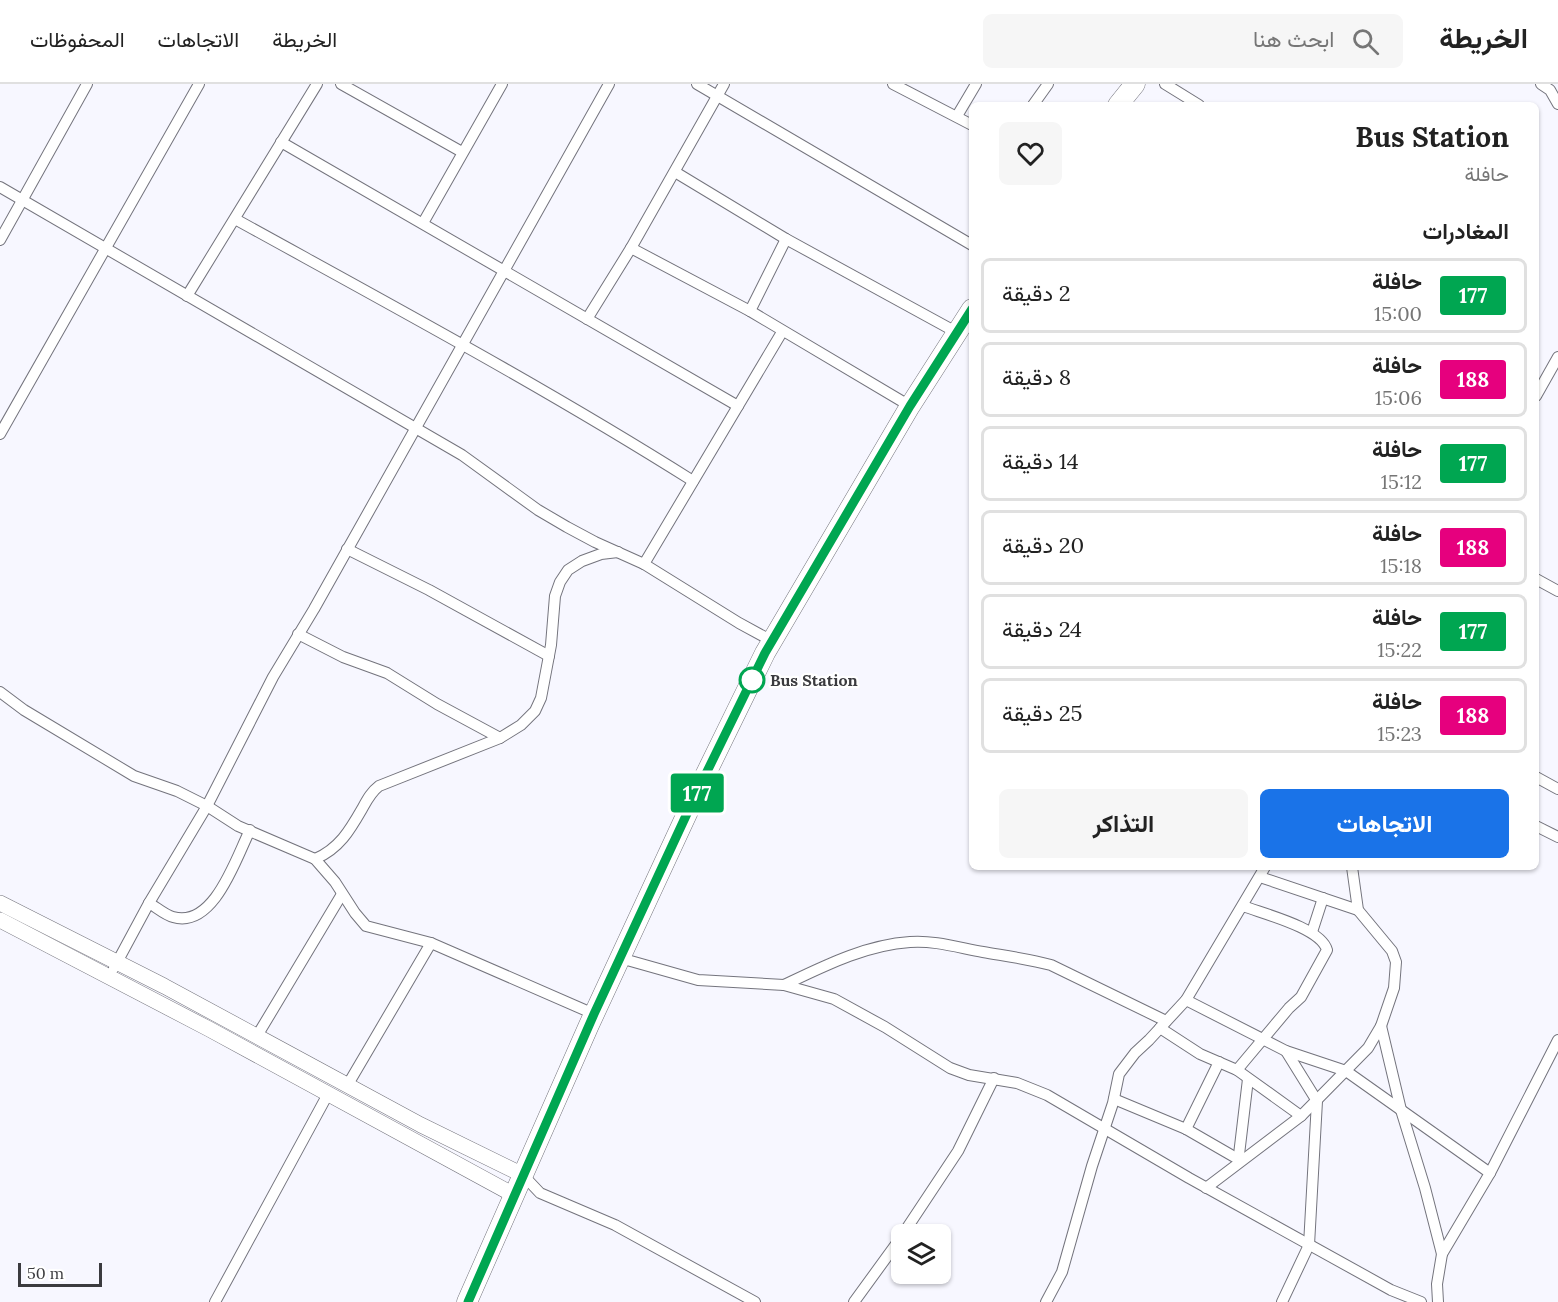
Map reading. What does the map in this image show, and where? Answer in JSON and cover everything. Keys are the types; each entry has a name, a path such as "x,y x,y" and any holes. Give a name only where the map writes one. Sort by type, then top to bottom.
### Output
{"highway":[{"path":"1120,102 1135,84"},
{"path":"468,1302 594,1014 706,772 772,641 910,406 969,313"}],"main road":[{"path":"0,903 117,962 421,1125 523,1175"},
{"path":"0,920 109,976 514,1195"}],"street":[{"path":"0,240 87,84"},
{"path":"0,435 199,84"},
{"path":"187,296 317,84"},
{"path":"341,84 462,152"},
{"path":"423,223 502,84"},
{"path":"109,976 149,903 207,806 273,677 609,84"},
{"path":"697,84 969,243"},
{"path":"587,319 631,248 724,84"},
{"path":"893,84 969,123"},
{"path":"957,116 976,84"},
{"path":"1035,102 1048,84"},
{"path":"1165,84 1194,102"},
{"path":"1548,86 1558,104"},
{"path":"281,142 738,406"},
{"path":"675,172 786,239 956,332"},
{"path":"0,187 462,455 538,510 595,542 644,564 772,641"},
{"path":"235,219 617,433 693,481"},
{"path":"750,311 786,239"},
{"path":"631,248 750,311 910,406"},
{"path":"644,564 782,332"},
{"path":"1539,389 1558,357"},
{"path":"347,549 429,590 549,656"},
{"path":"315,859 339,844 369,797 379,786 500,738 521,725 535,711 541,698 549,656 555,596 560,582 568,570 582,561 601,554 618,552"},
{"path":"1539,581 1558,591"},
{"path":"298,634 343,657 387,673 437,704 500,738"},
{"path":"0,692 24,710 134,776 177,791 207,806 238,826 315,859 324,867 366,926 431,943 594,1014"},
{"path":"1539,779 1558,789"},
{"path":"1539,828 1558,837"},
{"path":"149,903 174,917 193,916 208,908 219,895 250,830"},
{"path":"1352,870 1358,910"},
{"path":"1046,1302 1062,1272 1114,1099 1119,1074 1135,1053 1186,1000 1262,872 1358,910 1392,951 1396,962 1394,988 1381,1026 1368,1048 1301,1116 1238,1161 1206,1188"},
{"path":"257,1036 342,894"},
{"path":"1312,932 1323,898"},
{"path":"1237,1070 1301,997 1327,950 1312,932 1243,906"},
{"path":"784,985 829,963 869,950 911,942 1035,960 1051,965 1163,1025 1200,1054 1237,1070 1301,1116"},
{"path":"347,1086 431,943"},
{"path":"620,958 698,980 784,985 834,999 885,1027 950,1068 969,1075 1017,1083 1047,1095 1206,1188 1391,1290 1420,1302"},
{"path":"1186,1000 1286,1051 1346,1071 1490,1173"},
{"path":"1381,1026 1401,1110 1442,1254"},
{"path":"1438,1302 1438,1277 1442,1254 1490,1173 1558,1040"},
{"path":"1282,1302 1309,1245 1317,1101 1286,1051"},
{"path":"1186,1129 1219,1062"},
{"path":"909,1224 958,1151 994,1078"},
{"path":"1238,1161 1248,1079"},
{"path":"215,1302 328,1094"},
{"path":"1114,1099 1186,1129 1238,1161"},
{"path":"523,1175 540,1193 615,1225 755,1302"},
{"path":"514,1195 540,1193"},
{"path":"854,1302 891,1250"}],"bus line":[{"name":"177","path":"468,1302 594,1014 697,792 765,653 910,406 969,313"}],"place":[{"name":"Bus Station","path":"752,680"}]}
